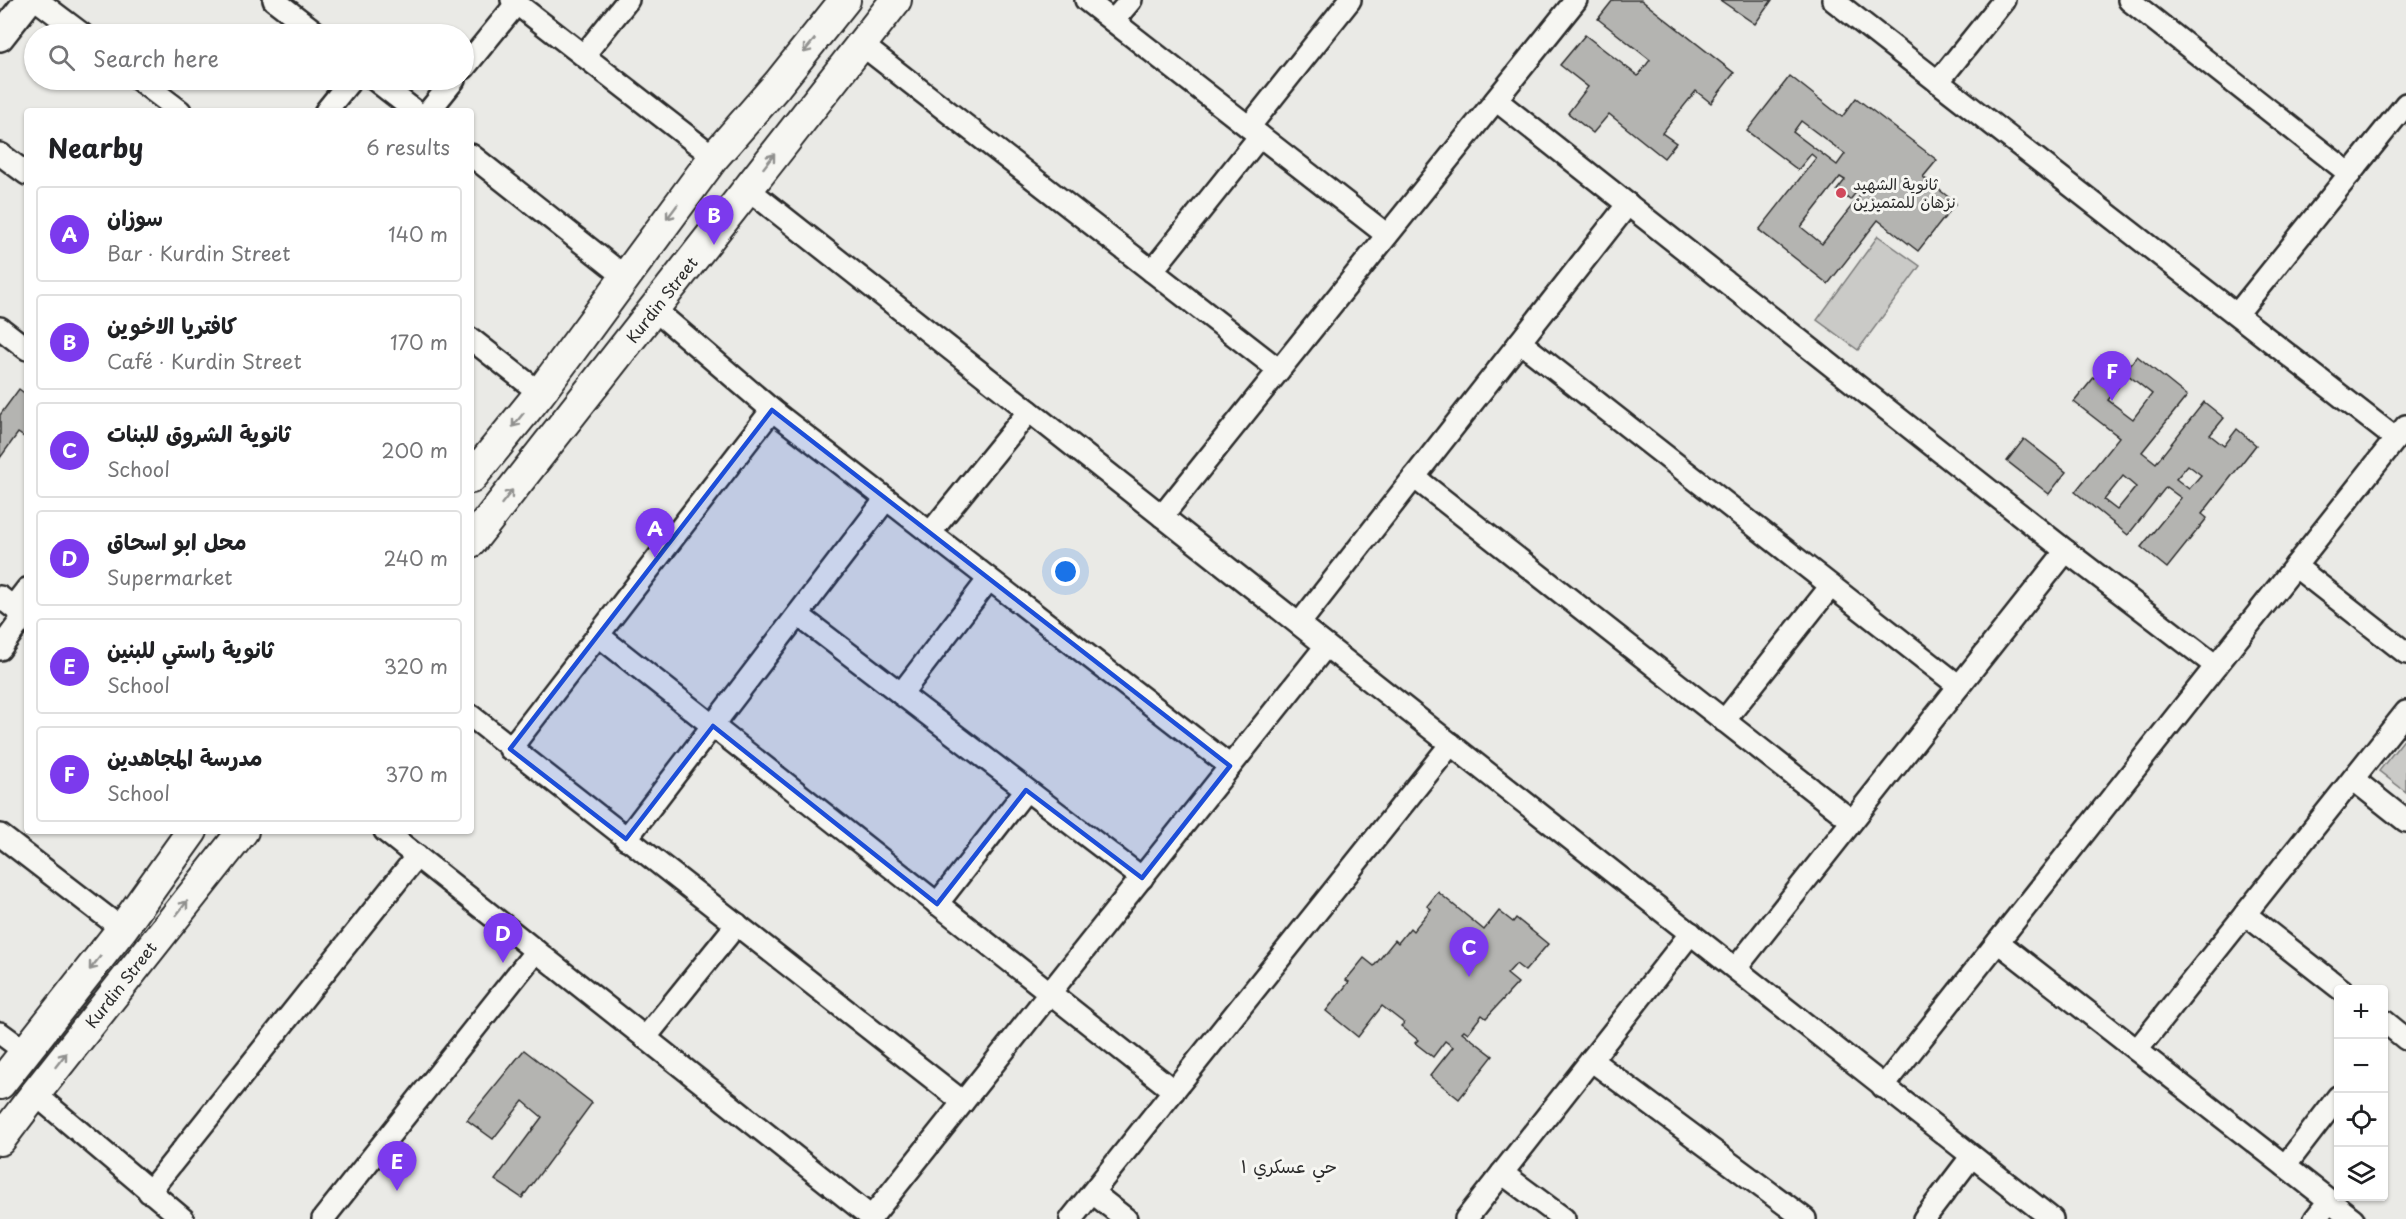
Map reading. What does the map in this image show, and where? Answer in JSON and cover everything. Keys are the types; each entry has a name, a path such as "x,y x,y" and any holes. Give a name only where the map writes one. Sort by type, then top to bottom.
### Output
{"main road":[{"path":"474,474 540,393 624,276 714,157 777,85 845,0"},
{"name":"Kurdin Street","path":"474,539 896,0"},
{"path":"777,85 810,108"},
{"name":"Kurdin Street","path":"0,1084 122,929 190,834"},
{"name":"Kurdin Street","path":"0,1140 241,834"}],"street":[{"path":"0,37 29,0"},
{"path":"37,0 69,24"},
{"path":"274,0 305,24"},
{"path":"584,55 628,0"},
{"path":"1086,0 1387,235"},
{"path":"1113,21 1131,0"},
{"path":"1152,271 1350,0"},
{"path":"1162,516 1576,0"},
{"path":"1833,0 2237,314 2401,432 1883,1087"},
{"path":"1938,82 2004,0"},
{"path":"2129,0 2350,174"},
{"path":"474,55 514,2 714,157"},
{"path":"861,44 1279,370"},
{"path":"153,90 176,108"},
{"path":"328,108 343,90"},
{"path":"388,90 411,108"},
{"path":"431,108 446,90"},
{"path":"1496,100 2066,551 2216,666"},
{"path":"2237,314 2406,104"},
{"path":"0,154 24,172"},
{"path":"474,157 624,276"},
{"path":"748,189 2052,1219"},
{"path":"1299,624 1628,204"},
{"path":"655,310 772,410 1230,766"},
{"path":"0,328 24,347"},
{"path":"474,341 540,393"},
{"path":"1520,342 1959,686"},
{"path":"510,749 772,410"},
{"path":"930,533 1029,411"},
{"path":"1414,477 1852,821"},
{"path":"626,839 886,499"},
{"path":"1736,968 2066,551"},
{"path":"2295,566 2406,653"},
{"path":"901,694 989,579"},
{"path":"1724,721 1831,586"},
{"path":"0,649 24,595"},
{"path":"798,615 1142,878"},
{"path":"598,635 1174,1091"},
{"path":"389,834 871,1218 1326,646"},
{"path":"2137,1050 2406,712"},
{"path":"474,719 963,1102"},
{"path":"1071,1219 1451,744"},
{"path":"2353,779 2406,820"},
{"path":"937,904 1026,790"},
{"path":"0,835 122,929"},
{"path":"149,1192 417,856"},
{"path":"2246,914 2337,985"},
{"path":"645,1038 736,924"},
{"path":"1466,1219 1691,933"},
{"path":"1998,942 2353,1219"},
{"path":"323,1219 536,951"},
{"path":"0,1033 26,1052"},
{"path":"1591,1060 1805,1219"},
{"path":"35,1094 183,1219"},
{"path":"2285,1166 2334,1102"},
{"path":"1924,1219 1972,1156"},
{"path":"1502,1173 1564,1219"},
{"path":"1093,1193 1126,1219"},
{"path":"2315,1219 2329,1200"}],"highlighted area":[{"path":"772,410 1230,766 1142,878 1026,790 937,904 713,726 626,839 510,749"}],"shaded area":[{"path":"1878,236 1920,266 1858,350 1817,320"},
{"path":"2406,737 2406,792 2379,771"}],"building":[{"path":"1613,0 1641,0 1734,73 1711,103 1696,91 1662,133 1676,143 1664,158 1609,114 1593,133 1568,113 1588,87 1560,65 1585,35 1638,76 1650,60 1598,19"},
{"path":"1720,0 1772,0 1755,24"},
{"path":"1790,76 1842,117 1856,98 1937,160 1923,177 1956,203 1918,251 1878,220 1828,284 1759,230 1816,158 1811,154 1798,170 1747,131","holes":["1801,121 1845,154 1837,165 1793,132","1840,177 1845,180 1837,190 1850,200 1858,190 1862,193 1822,244 1801,227"]},
{"path":"2114,353 2130,365 2137,356 2187,396 2142,452 2156,463 2204,402 2224,418 2210,435 2224,446 2237,429 2256,445 2202,514 2207,518 2167,568 2141,547 2181,498 2166,487 2128,535 2075,492 2119,437 2074,402","holes":["2128,375 2152,394 2133,419 2108,400","2188,465 2201,475 2189,489 2176,479","2123,476 2136,487 2117,510 2104,500"]},
{"path":"19,389 24,393 24,437 18,433 0,458 0,415"},
{"path":"2024,439 2066,472 2049,494 2007,461"},
{"path":"1438,892 1484,930 1499,911 1513,922 1516,918 1548,944 1525,971 1516,964 1507,974 1518,983 1486,1018 1482,1015 1468,1033 1464,1030 1462,1032 1493,1056 1459,1099 1430,1076 1453,1047 1445,1041 1433,1057 1415,1043 1418,1040 1401,1026 1404,1023 1382,1006 1358,1037 1326,1011 1349,982 1346,980 1364,958 1374,966 1395,940 1398,943 1410,928 1413,931 1431,909 1427,906"},
{"path":"524,1050 592,1103 522,1198 495,1180 542,1117 523,1101 493,1139 467,1120"}],"place":[{"name":"ثانوية الشهيد نزهان للمتميزين","path":"1841,193"},
{"name":"كافتريا الاخوين","path":"714,245"},
{"name":"مدرسة المجاهدين","path":"2112,401"},
{"name":"سوزان","path":"655,558"},
{"name":"محل ابو اسحاق","path":"503,963"},
{"name":"ثانوية الشروق للبنات","path":"1469,977"},
{"name":"ثانوية راستي للبنين","path":"397,1191"}],"district":[{"name":"حي عسكري ١","path":"1289,1167"}]}
